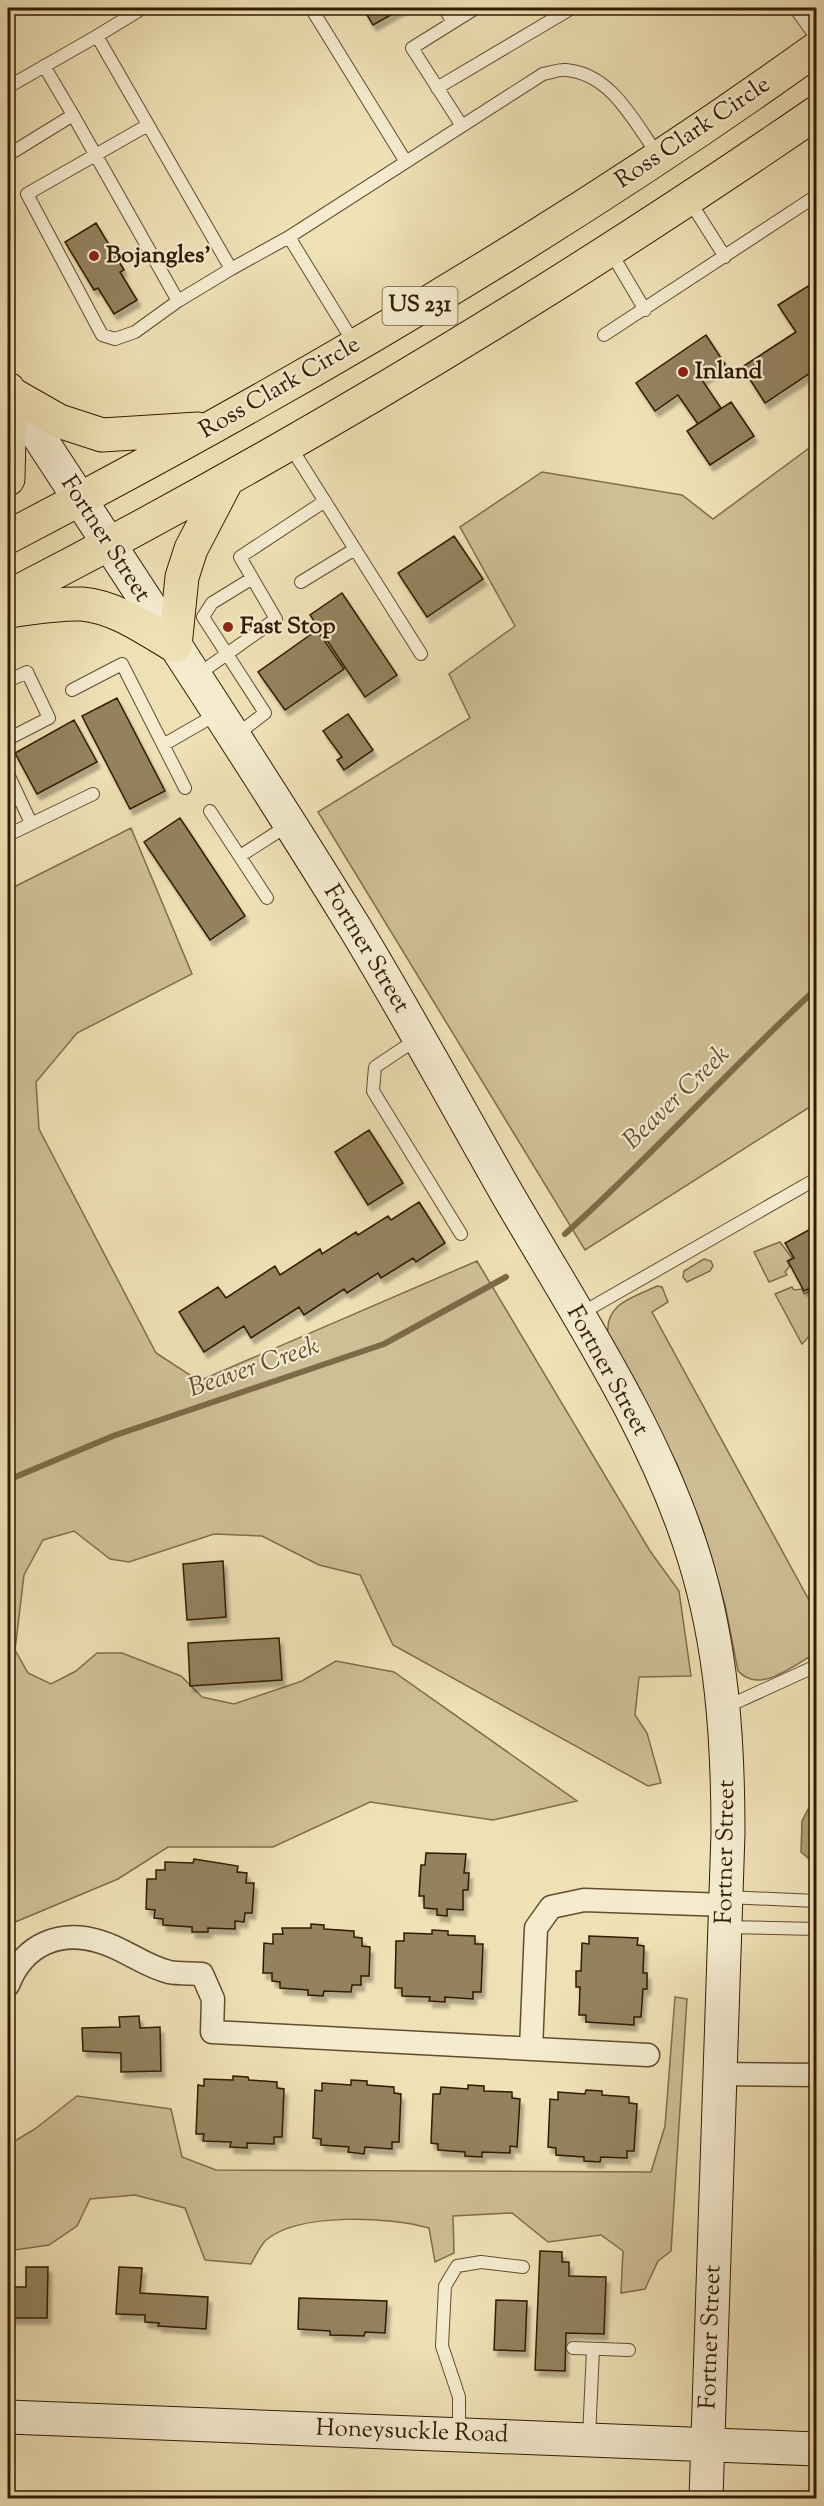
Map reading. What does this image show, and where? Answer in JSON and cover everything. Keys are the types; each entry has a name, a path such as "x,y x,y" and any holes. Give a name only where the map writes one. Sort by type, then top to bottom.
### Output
{"highway":[{"name":"Ross Clark Circle","path":"8,537 212,428 496,260 659,156 816,49"},
{"name":"US 231","path":"8,597 289,445 609,250 816,113"},
{"path":"659,156 688,199"},
{"path":"9,391 59,421 102,435 212,428"},
{"path":"8,479 9,391"},
{"path":"8,611 82,604 105,609 130,619 174,646 182,577 191,549 228,480"}],"street":[{"name":"Fortner Street","path":"9,391 290,824 357,932 644,1434 681,1519 704,1594 725,1707 728,1768 706,2499"},
{"path":"531,2049 536,1928 551,1907 584,1900 725,1910"},
{"path":"8,1981 34,1946 71,1936 102,1942 136,1960 169,1972 202,1974 213,1999 212,2032 648,2055"},
{"path":"720,2074 816,2075"},
{"name":"Honeysuckle Road","path":"8,2417 589,2438 816,2449"}],"lane":[{"path":"8,87 143,8"},
{"path":"311,8 406,162"},
{"path":"444,8 453,22"},
{"path":"462,126 412,48 476,8"},
{"path":"437,88 572,8"},
{"path":"795,8 816,37"},
{"path":"97,36 231,269"},
{"path":"44,66 178,301"},
{"path":"148,125 27,194 102,335 115,339 135,332 178,301 289,237 543,74 565,69 591,77 610,89 659,156"},
{"path":"8,155 73,115"},
{"path":"604,335 816,196"},
{"path":"688,199 726,257"},
{"path":"289,237 355,345"},
{"path":"609,250 645,310"},
{"path":"289,445 421,654"},
{"path":"195,677 276,620 240,557 325,501"},
{"path":"301,582 355,549"},
{"path":"163,745 265,713 225,656 203,617 212,603 251,579"},
{"path":"72,690 122,664 185,788"},
{"path":"8,681 27,672 49,718 8,739"},
{"path":"8,774 32,823"},
{"path":"8,835 93,794"},
{"path":"210,811 267,898"},
{"path":"240,856 290,824"},
{"path":"418,1038 375,1067 373,1091 461,1234"},
{"path":"577,1316 816,1179"},
{"path":"725,1707 816,1666"},
{"path":"725,1910 816,1901"},
{"path":"725,1910 816,1929"},
{"path":"459,2433 459,2397 442,2346 445,2286 457,2266 481,2262 524,2267"},
{"path":"573,2348 629,2350"},
{"path":"589,2438 592,2349"}],"shaded area":[{"path":"816,443 816,1103 585,1250 318,812 470,718 449,674 515,626 460,527 542,472 682,495 713,519"},
{"path":"131,828 192,974 77,1033 36,1082 39,1129 156,1353 199,1381 477,1261 650,1551 679,1591 691,1676 639,1677 635,1715 647,1733 661,1783 648,1786 393,1645 360,1575 319,1565 262,1536 214,1534 129,1562 110,1559 74,1531 43,1540 24,1575 15,1650 28,1673 51,1684 76,1671 97,1653 122,1653 181,1676 202,1697 234,1704 302,1681 336,1661 394,1672 577,1801 493,1820 370,1802 273,1847 168,1847 118,1879 8,1925 8,890"},
{"path":"780,1242 792,1258 787,1261 790,1266 785,1272 787,1275 769,1282 754,1252"},
{"path":"704,1259 711,1261 713,1266 710,1271 687,1282 683,1277 684,1271"},
{"path":"657,1286 662,1287 668,1302 652,1312 816,1613 816,1653 777,1676 756,1680 747,1678 738,1671 725,1605 702,1527 677,1464 608,1334 608,1324 616,1308 630,1298"},
{"path":"792,1287 794,1290 802,1289 804,1294 811,1290 816,1304 814,1326 802,1344 775,1294"},
{"path":"816,1794 816,1865 801,1852 802,1821"},
{"path":"675,1997 687,1999 671,2251 658,2261 645,2289 621,2293 623,2251 601,2235 548,2242 512,2213 453,2216 454,2253 435,2262 429,2228 391,2221 345,2219 300,2225 281,2231 266,2240 251,2264 205,2260 185,2208 135,2195 90,2199 77,2226 49,2245 8,2251 8,2145 35,2129 77,2096 171,2109 182,2157 216,2170 651,2172 665,2126"}],"building":[{"path":"363,8 403,8 373,25"},
{"name":"Bojangles'","path":"96,223 124,270 120,272 137,300 114,314 98,288 94,290 65,242"},
{"path":"816,281 816,369 765,403 742,367 796,332 778,305"},
{"name":"Inland","path":"706,335 725,364 702,380 721,408 698,424 678,395 655,411 636,383"},
{"path":"731,402 754,436 710,465 687,431"},
{"path":"454,536 483,579 427,617 398,573"},
{"path":"342,593 397,675 365,697 310,615"},
{"path":"317,630 344,669 285,710 258,672"},
{"path":"117,698 165,791 130,809 82,716"},
{"path":"348,714 373,750 344,770 337,760 342,757 323,731"},
{"path":"74,720 97,762 37,794 15,753"},
{"path":"180,818 245,916 210,940 144,842"},
{"path":"369,1130 403,1183 368,1205 335,1152"},
{"path":"419,1202 445,1243 416,1262 413,1258 381,1278 378,1273 347,1293 344,1289 304,1315 299,1307 251,1338 244,1326 204,1352 179,1312 218,1287 226,1298 275,1266 280,1275 320,1249 322,1254 356,1232 358,1235 388,1216 391,1220"},
{"path":"816,1226 816,1301 810,1288 804,1291 788,1261 794,1258 785,1243"},
{"path":"223,1561 226,1617 187,1620 183,1564"},
{"path":"279,1638 282,1680 190,1686 188,1643"},
{"path":"426,1853 466,1854 464,1873 469,1873 468,1890 463,1890 463,1910 447,1909 447,1916 437,1915 437,1909 424,1908 424,1896 419,1896 421,1865 425,1865"},
{"path":"194,1859 238,1866 237,1872 247,1873 246,1883 254,1883 252,1913 245,1913 244,1922 235,1921 235,1929 208,1928 208,1932 192,1932 192,1927 163,1925 163,1919 154,1918 155,1910 146,1909 147,1879 156,1879 156,1870 165,1870 165,1862 193,1863"},
{"path":"311,1924 324,1925 324,1929 354,1931 354,1937 362,1938 362,1946 370,1947 369,1976 361,1976 361,1985 352,1985 351,1992 324,1991 323,1996 308,1995 308,1990 280,1988 280,1982 272,1981 272,1973 263,1973 264,1943 273,1944 273,1934 283,1934 282,1928 311,1928"},
{"path":"432,1930 448,1931 448,1935 475,1936 475,1944 483,1944 481,1992 473,1992 473,1999 445,1997 445,2002 429,2001 430,1997 402,1996 402,1988 395,1988 396,1941 404,1941 404,1933 432,1934"},
{"path":"589,1936 638,1938 637,1945 644,1946 643,1973 647,1973 647,1989 643,1989 641,2017 634,2017 634,2025 586,2022 586,2015 579,2015 580,1987 576,1987 576,1971 581,1971 582,1943 589,1944"},
{"path":"139,2016 140,2028 160,2027 161,2071 121,2072 121,2053 83,2051 82,2028 120,2027 119,2017"},
{"path":"233,2076 248,2077 249,2080 277,2082 277,2088 284,2089 282,2137 274,2137 274,2144 247,2143 247,2148 230,2147 231,2142 203,2141 204,2134 196,2134 198,2085 204,2086 204,2079 233,2080"},
{"path":"351,2080 367,2081 367,2085 394,2087 394,2093 401,2094 399,2142 392,2142 392,2149 365,2147 364,2154 348,2152 349,2147 321,2145 321,2139 313,2138 315,2090 322,2091 322,2083 351,2085"},
{"path":"468,2085 484,2086 484,2091 512,2092 512,2098 520,2099 517,2147 510,2146 510,2153 482,2152 482,2157 465,2156 465,2152 438,2150 438,2144 431,2143 433,2094 440,2094 441,2087 468,2089"},
{"path":"586,2090 602,2091 602,2095 629,2097 629,2103 637,2104 634,2151 627,2151 627,2158 601,2157 600,2162 584,2161 584,2157 556,2155 556,2148 548,2147 550,2099 558,2100 558,2092 585,2094"},
{"path":"540,2251 562,2252 562,2262 569,2262 569,2276 606,2277 604,2334 566,2333 565,2371 535,2370"},
{"path":"26,2267 48,2267 47,2318 8,2318 8,2287 26,2287"},
{"path":"119,2267 142,2268 140,2293 208,2297 206,2329 158,2326 159,2323 145,2322 145,2315 116,2314"},
{"path":"299,2298 387,2301 385,2333 365,2332 364,2336 330,2335 330,2331 298,2329"},
{"path":"496,2300 527,2301 525,2351 494,2350"}],"waterway":[{"name":"Beaver Creek","path":"565,1234 816,989"},
{"name":"Beaver Creek","path":"8,1480 113,1436 384,1344 506,1277"}],"place":[{"name":"Bojangles'","path":"94,256"},
{"name":"Inland","path":"683,372"},
{"name":"Fast Stop","path":"228,627"}]}
